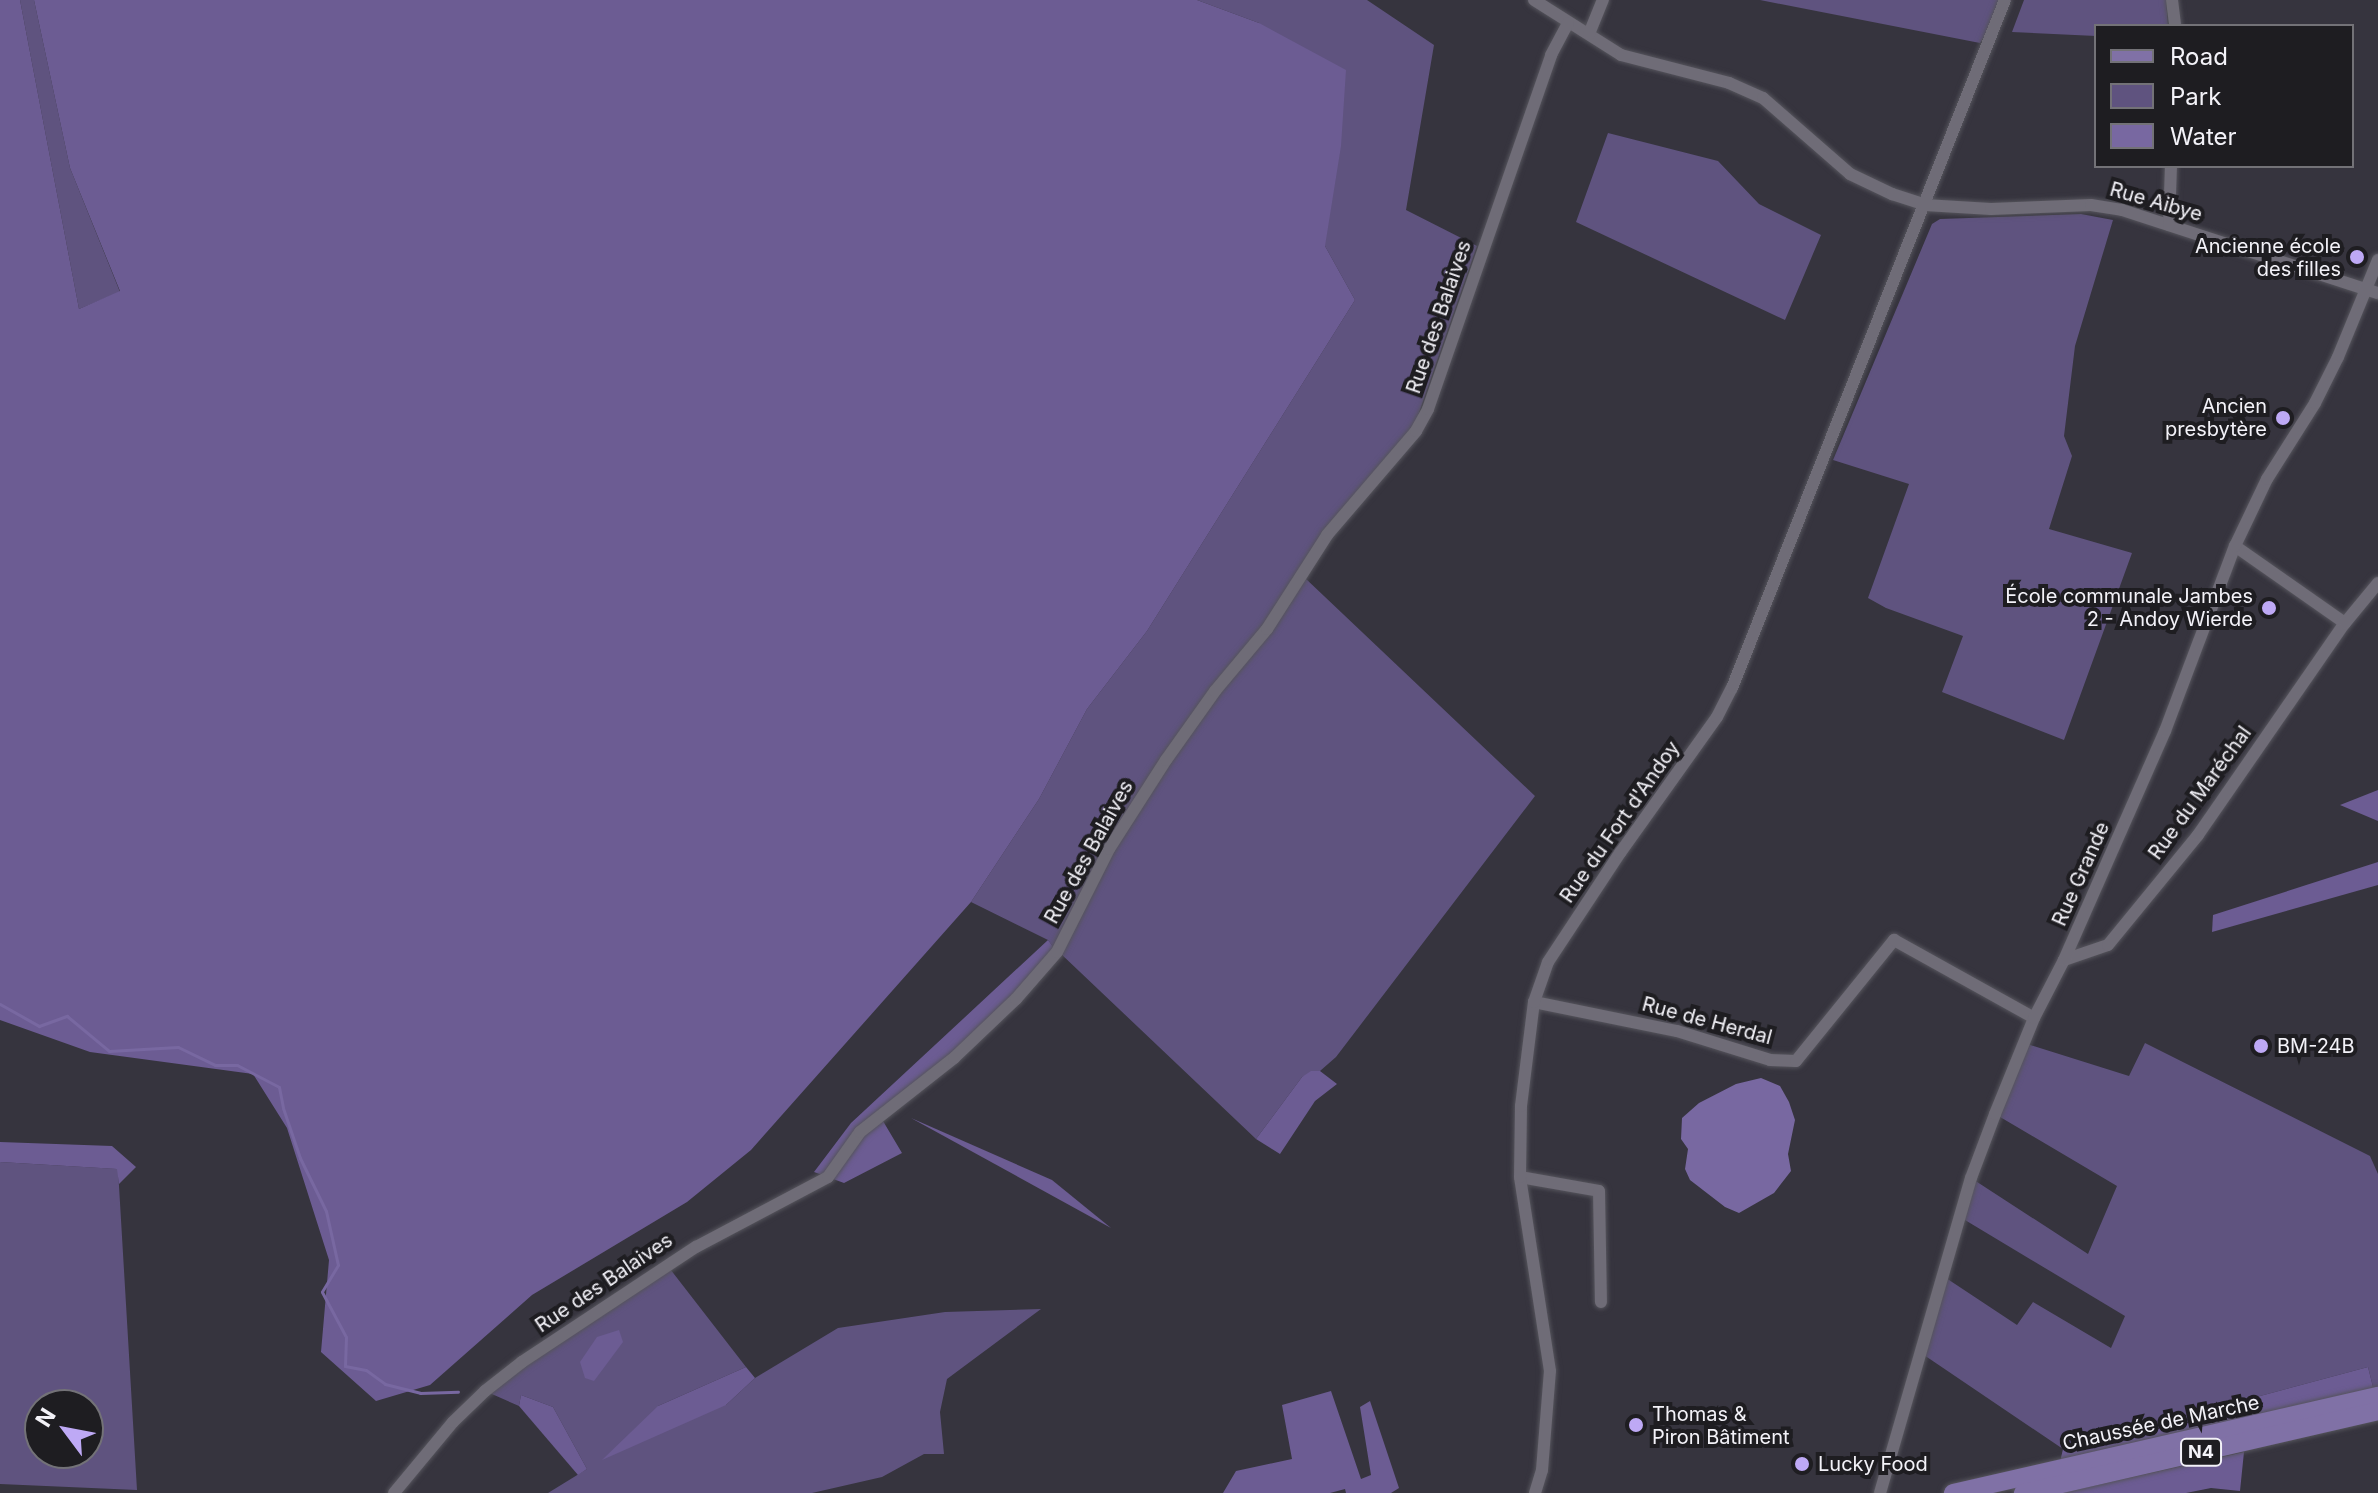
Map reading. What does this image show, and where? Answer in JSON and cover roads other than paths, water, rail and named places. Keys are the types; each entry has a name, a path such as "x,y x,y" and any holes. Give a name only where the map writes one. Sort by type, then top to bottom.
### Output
{"main road":[{"name":"Chaussée de Marche","path":"1953,1493 2378,1396"},
{"name":"Chaussée de Marche","path":"2023,1493 2378,1411"}],"street":[{"name":"Rue Aibye","path":"1534,0 1621,55 1729,83 1763,98 1850,174 1925,205 1991,209 2091,205 2169,225 2349,281 2372,292"},
{"path":"1589,34 1603,0"},
{"name":"Rue du Fort d'Andoy","path":"1535,1493 1542,1470 1550,1371 1520,1177 1521,1106 1534,1002 1548,962 1620,853 1717,717 1732,688 1925,205 1983,48 2005,0"},
{"path":"2172,0 2175,24"},
{"name":"Rue des Balaives","path":"394,1493 453,1422 522,1362 686,1253 828,1177 860,1132 954,1058 1016,999 1057,952 1109,849 1166,760 1215,691 1267,629 1327,535 1416,431 1428,409 1551,55 1568,23"},
{"path":"2169,225 2171,168"},
{"name":"Rue Grande","path":"1880,1493 1971,1178 2034,1018 2064,960 2165,731 2235,546 2267,479 2315,403 2372,292 2378,260"},
{"path":"2235,546 2345,623"},
{"name":"Rue du Maréchal","path":"2064,960 2108,945 2198,835 2345,623 2373,596 2378,583"},
{"name":"Rue de Herdal","path":"1534,1002 1677,1031 1770,1060 1796,1061 1894,940 2034,1018"},
{"path":"1520,1177 1599,1191 1601,1302"}],"water":[{"path":"1761,1078 1780,1086 1795,1120 1788,1154 1791,1171 1774,1193 1739,1213 1725,1207 1690,1180 1685,1169 1688,1149 1681,1139 1682,1118 1699,1103 1736,1084"}],"waterway":[{"path":"0,1004 39,1026 67,1016 109,1051 178,1047 215,1065 237,1065 279,1087 300,1158 326,1211 338,1265 322,1292 346,1337 345,1366 366,1370 385,1384 420,1393 458,1392"}],"place":[{"name":"Ancienne école des filles","path":"2357,257"},
{"name":"Ancien presbytère","path":"2283,418"},
{"name":"École communale Jambes 2 - Andoy Wierde","path":"2269,608"},
{"name":"BM-24B","path":"2261,1046"},
{"name":"Thomas & Piron Bâtiment","path":"1636,1425"},
{"name":"Lucky Food","path":"1802,1464"}]}
